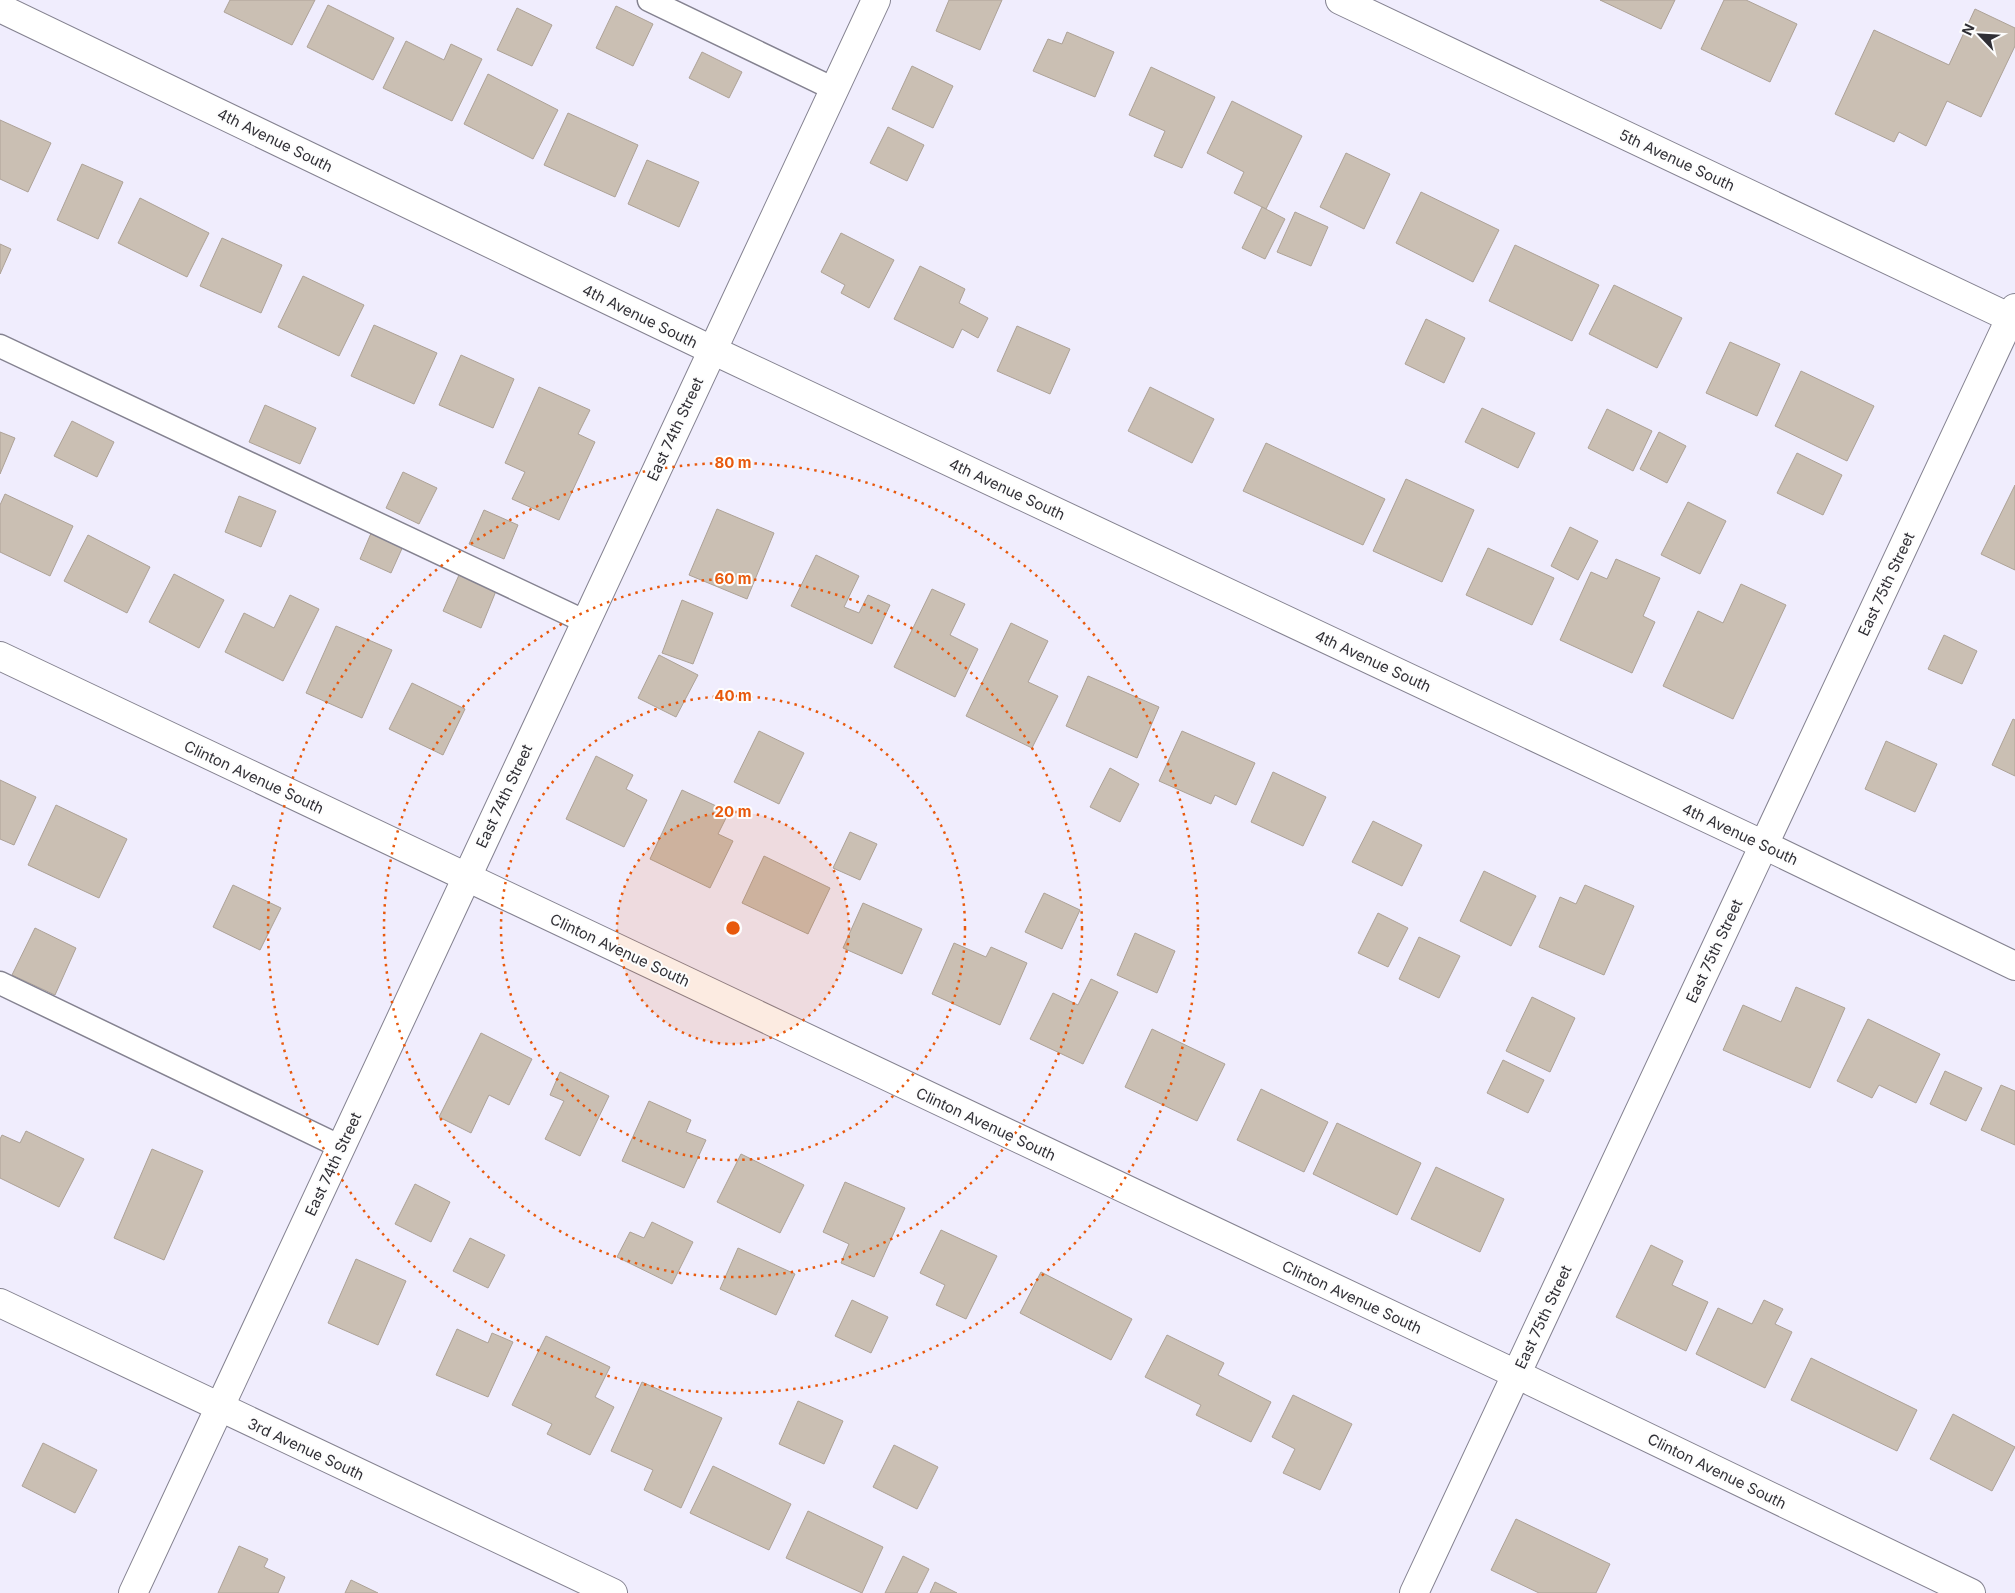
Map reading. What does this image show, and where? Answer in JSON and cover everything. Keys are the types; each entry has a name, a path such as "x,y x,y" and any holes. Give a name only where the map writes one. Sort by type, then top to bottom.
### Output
{"street":[{"name":"East 74th Street","path":"133,1593 876,0"},
{"name":"5th Avenue South","path":"1340,0 2014,315"},
{"name":"4th Avenue South","path":"0,8 712,350 1764,845 2015,966"},
{"name":"East 75th Street","path":"1414,1593 2014,315"},
{"name":"Clinton Avenue South","path":"0,656 1516,1374 1971,1593"},
{"name":"3rd Avenue South","path":"0,1303 613,1593"}],"lane":[{"path":"649,0 834,89"},
{"path":"0,346 586,622"},
{"path":"0,983 341,1147"}],"building":[{"path":"230,0 315,0 292,45 224,12"},
{"path":"949,0 1002,0 980,50 936,31"},
{"path":"1600,0 1675,0 1661,29"},
{"path":"1724,0 1746,0 1797,24 1770,82 1701,49"},
{"path":"328,5 394,38 373,80 307,47"},
{"path":"616,6 653,24 633,66 596,48"},
{"path":"517,8 552,25 532,66 497,50"},
{"path":"1975,9 2015,28 2015,46 1981,117 1947,101 1926,146 1899,132 1894,142 1835,114 1874,30 1949,65"},
{"path":"1067,32 1114,52 1095,97 1033,71 1048,39 1062,44"},
{"path":"406,41 444,60 451,44 482,59 452,121 383,88"},
{"path":"702,52 742,72 729,98 689,78"},
{"path":"912,66 953,86 933,128 892,109"},
{"path":"1151,67 1215,97 1182,168 1154,156 1165,131 1129,115"},
{"path":"488,74 558,110 533,159 464,124"},
{"path":"1232,101 1302,136 1266,209 1234,193 1244,172 1207,153"},
{"path":"568,113 638,145 615,197 544,165"},
{"path":"0,120 51,143 28,192 0,179"},
{"path":"888,127 924,145 907,181 870,163"},
{"path":"1346,153 1390,174 1364,229 1320,207"},
{"path":"647,160 699,182 679,227 628,204"},
{"path":"82,164 123,182 98,239 57,220"},
{"path":"1421,192 1499,230 1473,282 1396,243"},
{"path":"140,198 209,233 187,277 118,243"},
{"path":"1262,207 1285,219 1265,259 1242,248"},
{"path":"1295,212 1328,227 1311,266 1277,252"},
{"path":"841,233 894,260 869,308 841,293 845,285 821,272"},
{"path":"222,238 282,265 261,313 200,286"},
{"path":"0,244 11,249 0,274"},
{"path":"1515,245 1599,285 1572,341 1489,301"},
{"path":"920,266 965,289 959,303 988,318 978,338 962,329 953,348 894,319"},
{"path":"303,276 364,305 339,356 278,327"},
{"path":"1614,285 1682,318 1657,368 1589,334"},
{"path":"1426,319 1465,338 1444,383 1405,364"},
{"path":"374,325 437,353 414,404 351,376"},
{"path":"1017,326 1070,349 1050,394 997,371"},
{"path":"1730,342 1780,364 1757,416 1706,393"},
{"path":"461,355 514,379 493,428 439,405"},
{"path":"1801,371 1874,406 1847,461 1775,426"},
{"path":"539,387 590,410 578,434 595,442 559,520 512,499 525,472 505,463"},
{"path":"1150,387 1214,419 1192,463 1128,431"},
{"path":"265,405 316,428 300,464 249,442"},
{"path":"1482,408 1535,433 1518,468 1465,442"},
{"path":"1607,409 1652,431 1633,471 1588,448"},
{"path":"72,421 114,442 97,477 54,456"},
{"path":"0,432 15,438 0,474"},
{"path":"1659,432 1686,446 1667,483 1640,469"},
{"path":"1266,443 1385,499 1363,545 1243,491"},
{"path":"1797,453 1842,475 1823,515 1777,493"},
{"path":"403,472 437,488 419,524 386,508"},
{"path":"1406,479 1474,510 1442,582 1373,551"},
{"path":"2015,485 2015,570 1981,554"},
{"path":"5,494 73,526 50,576 0,552 0,505"},
{"path":"239,496 276,511 261,547 225,532"},
{"path":"1688,502 1726,521 1700,574 1661,555"},
{"path":"717,509 774,533 747,599 689,575"},
{"path":"484,510 518,525 504,559 469,544"},
{"path":"1570,527 1598,541 1578,580 1551,566"},
{"path":"372,531 404,544 391,573 360,559"},
{"path":"88,535 150,567 127,613 64,581"},
{"path":"1488,548 1554,578 1532,625 1466,595"},
{"path":"816,555 859,576 844,607 859,613 868,595 890,605 872,644 791,606"},
{"path":"1616,559 1660,578 1643,616 1655,622 1632,673 1560,640 1591,572 1607,579"},
{"path":"174,574 224,600 199,648 149,622"},
{"path":"459,575 496,591 481,628 443,611"},
{"path":"1741,584 1786,605 1733,719 1663,686 1698,611 1723,623"},
{"path":"932,589 965,604 950,635 978,649 955,697 894,667"},
{"path":"290,595 319,609 283,681 225,652 244,613 274,628"},
{"path":"682,600 713,613 693,664 662,653"},
{"path":"1011,623 1048,641 1028,682 1058,696 1032,748 966,716"},
{"path":"336,626 392,650 362,718 306,693"},
{"path":"1944,635 1977,651 1962,684 1928,669"},
{"path":"659,655 698,675 676,717 638,698"},
{"path":"1088,676 1159,707 1137,758 1066,726"},
{"path":"412,683 465,709 443,755 389,729"},
{"path":"2013,719 2015,720 2015,776 1992,765"},
{"path":"759,731 804,753 779,804 734,782"},
{"path":"1182,731 1255,763 1236,805 1215,795 1211,804 1159,781"},
{"path":"1886,741 1937,764 1915,812 1865,789"},
{"path":"596,756 633,775 626,789 647,800 624,847 566,819"},
{"path":"1110,768 1139,784 1120,822 1090,807"},
{"path":"1273,772 1326,797 1303,846 1251,822"},
{"path":"0,780 36,797 14,845 0,839"},
{"path":"682,790 729,812 718,834 733,841 710,888 650,859"},
{"path":"56,805 127,839 99,898 28,865"},
{"path":"1373,821 1422,845 1402,886 1352,862"},
{"path":"850,832 877,844 860,880 833,868"},
{"path":"764,856 830,888 808,934 742,903"},
{"path":"1484,871 1536,896 1511,946 1460,921"},
{"path":"233,885 281,908 260,950 213,927"},
{"path":"1585,885 1634,906 1604,975 1539,947 1560,897 1576,904"},
{"path":"1044,893 1080,910 1062,949 1025,932"},
{"path":"863,903 922,929 902,974 843,948"},
{"path":"1378,913 1408,928 1388,967 1358,953"},
{"path":"35,928 76,948 55,995 12,975"},
{"path":"1135,933 1175,951 1157,993 1117,975"},
{"path":"1419,937 1460,956 1439,998 1399,979"},
{"path":"954,943 986,957 991,947 1027,963 1000,1025 932,994"},
{"path":"1091,979 1118,992 1083,1064 1030,1039 1053,993 1078,1005"},
{"path":"1796,987 1845,1008 1810,1088 1723,1050 1743,1005 1781,1022"},
{"path":"1532,997 1575,1018 1550,1072 1506,1051"},
{"path":"1868,1019 1940,1054 1916,1103 1879,1085 1872,1098 1837,1081"},
{"path":"1152,1029 1225,1064 1197,1121 1125,1087"},
{"path":"481,1033 532,1059 509,1105 489,1095 471,1133 439,1117"},
{"path":"1503,1060 1544,1080 1528,1113 1487,1093"},
{"path":"1945,1071 1982,1088 1966,1121 1930,1104"},
{"path":"560,1072 609,1096 580,1156 545,1139 564,1101 550,1095"},
{"path":"2001,1085 2015,1091 2015,1145 1981,1130"},
{"path":"1261,1089 1328,1122 1304,1172 1237,1140"},
{"path":"649,1101 691,1120 686,1132 706,1140 684,1188 622,1161"},
{"path":"1337,1123 1421,1163 1397,1215 1313,1174"},
{"path":"26,1131 84,1159 59,1207 0,1178 0,1139 2,1135 20,1143"},
{"path":"152,1149 203,1171 164,1260 114,1238"},
{"path":"741,1154 804,1185 780,1233 717,1202"},
{"path":"1436,1167 1504,1199 1480,1252 1411,1219"},
{"path":"845,1182 905,1208 874,1277 841,1263 849,1244 823,1232"},
{"path":"415,1184 450,1202 431,1242 395,1224"},
{"path":"652,1222 693,1242 672,1284 617,1257 630,1232 644,1238"},
{"path":"941,1230 997,1256 966,1319 936,1305 945,1285 920,1273"},
{"path":"470,1238 505,1255 488,1288 453,1271"},
{"path":"1651,1245 1683,1261 1672,1285 1708,1302 1686,1351 1616,1317"},
{"path":"738,1248 795,1274 776,1315 720,1289"},
{"path":"356,1259 406,1281 378,1345 328,1323"},
{"path":"1041,1272 1132,1319 1111,1360 1020,1313"},
{"path":"852,1300 888,1317 871,1353 835,1336"},
{"path":"1764,1300 1783,1309 1775,1324 1792,1332 1765,1388 1696,1354 1718,1308 1752,1324"},
{"path":"457,1329 488,1343 492,1333 513,1342 488,1397 436,1375"},
{"path":"1167,1335 1224,1363 1218,1375 1271,1402 1251,1442 1196,1415 1201,1405 1145,1377"},
{"path":"546,1336 610,1367 595,1397 614,1407 590,1455 547,1434 552,1424 512,1405"},
{"path":"1811,1358 1917,1410 1897,1451 1791,1400"},
{"path":"642,1382 722,1418 681,1508 644,1490 653,1470 611,1451"},
{"path":"1293,1395 1352,1424 1320,1490 1283,1473 1295,1449 1272,1437"},
{"path":"798,1401 843,1421 824,1464 779,1444"},
{"path":"1953,1414 2015,1447 1992,1491 1930,1459"},
{"path":"43,1443 97,1470 75,1513 22,1486"},
{"path":"894,1445 938,1467 917,1509 873,1487"},
{"path":"713,1466 791,1504 769,1550 690,1513"},
{"path":"808,1511 883,1547 862,1593 786,1558"},
{"path":"1516,1519 1610,1564 1596,1593 1539,1593 1491,1570"},
{"path":"239,1546 268,1559 264,1567 285,1577 278,1593 218,1593"},
{"path":"903,1556 929,1569 917,1593 885,1593"},
{"path":"351,1580 378,1593 345,1593"},
{"path":"935,1582 957,1593 930,1593"}]}
